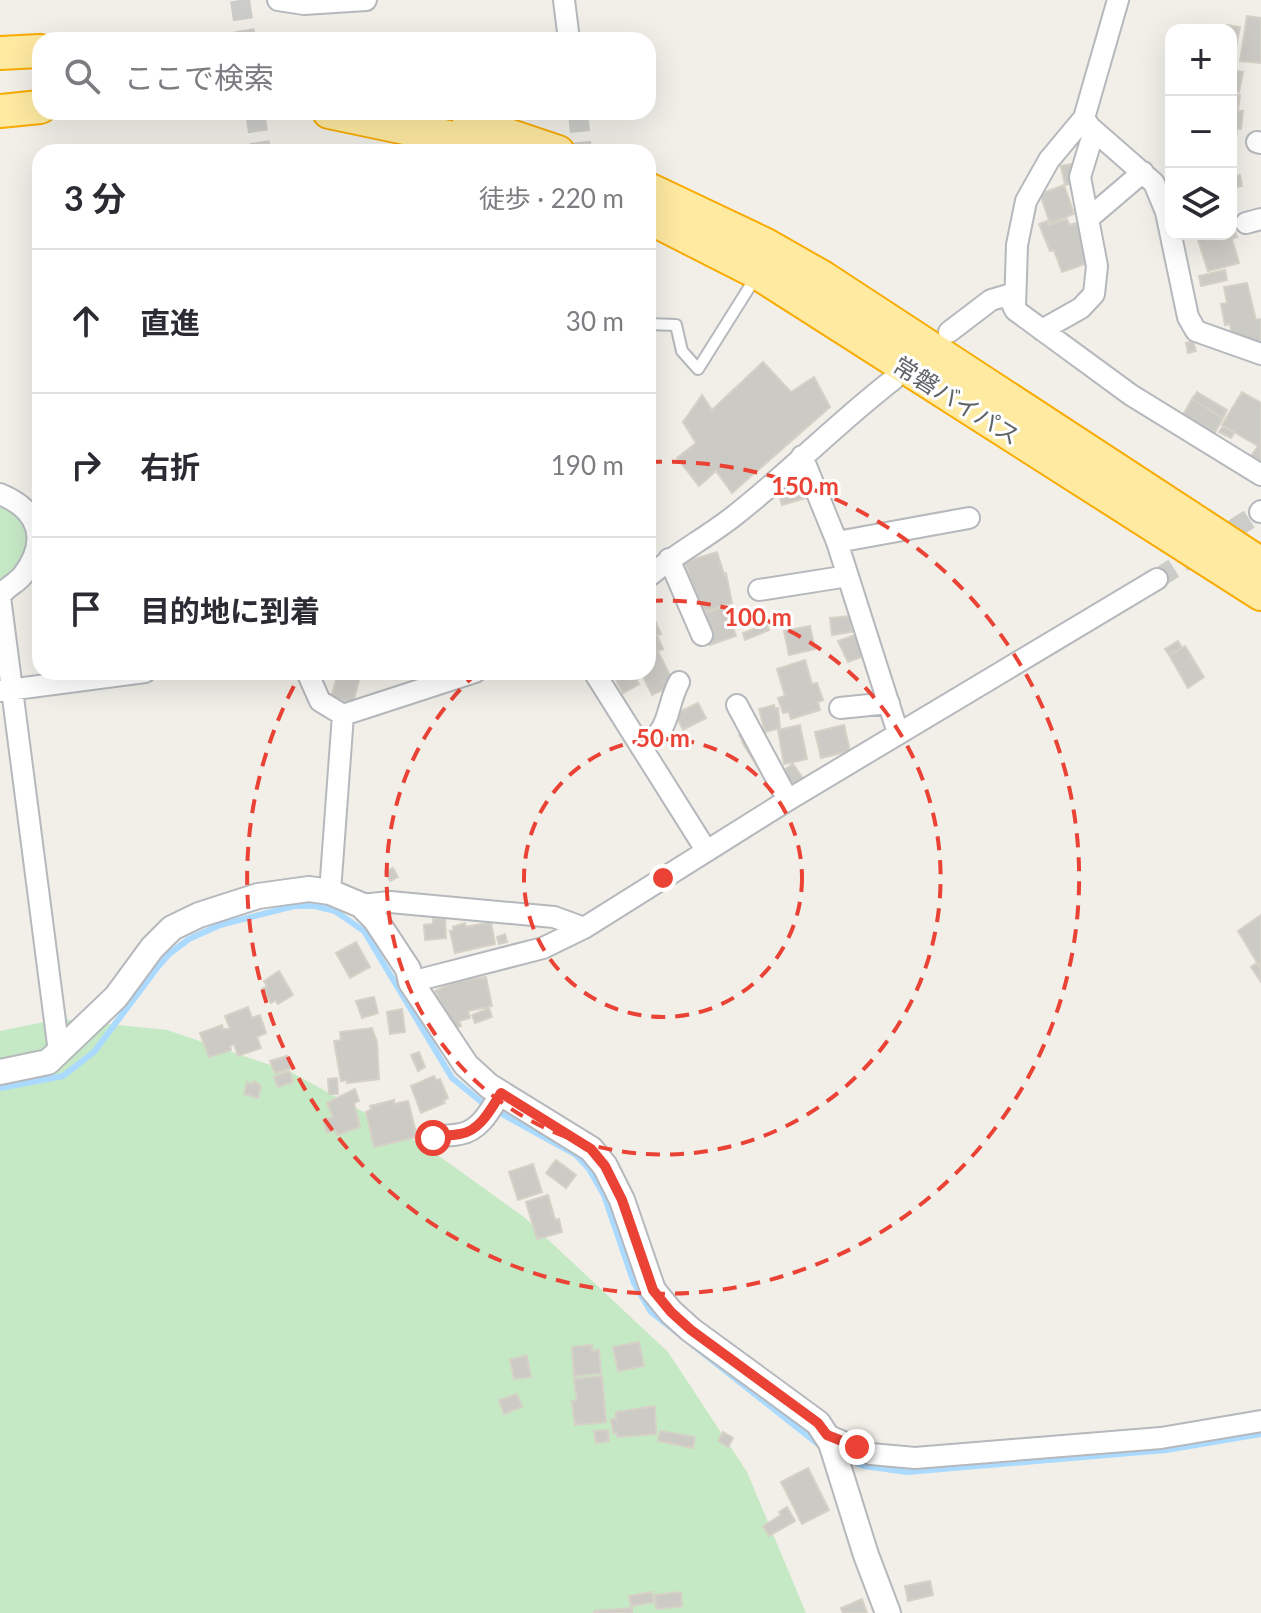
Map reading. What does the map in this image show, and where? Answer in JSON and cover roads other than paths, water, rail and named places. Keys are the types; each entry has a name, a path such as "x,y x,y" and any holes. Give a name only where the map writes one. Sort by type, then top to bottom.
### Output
{"highway":[{"path":"0,53 32,51"},
{"path":"0,73 32,71"},
{"path":"0,91 32,90"},
{"path":"0,111 32,108"},
{"path":"367,120 475,144"},
{"path":"460,120 536,144"},
{"name":"常磐バイパス","path":"656,193 764,244 822,277 1261,564"},
{"name":"常磐バイパス","path":"656,221 758,273 1261,594"}],"street":[{"path":"278,0 304,4 366,0"},
{"path":"564,0 568,32"},
{"path":"1042,330 1081,308 1094,294 1097,266 1080,177 1118,0"},
{"path":"1089,124 1154,183 1166,212 1192,326 1209,337 1261,354"},
{"path":"1015,310 1017,245 1026,201 1049,160 1089,124"},
{"path":"1089,218 1143,172"},
{"path":"949,332 991,300 1008,295 1015,310 1131,395 1261,475"},
{"path":"656,570 733,517 894,379"},
{"path":"802,456 837,542 898,733"},
{"path":"0,494 12,499 32,518"},
{"path":"837,542 969,518"},
{"path":"32,558 22,577 3,591 0,597 6,690 59,1052"},
{"path":"669,559 702,635"},
{"path":"759,590 848,576"},
{"path":"411,982 543,948 584,928 898,733 1157,579"},
{"path":"6,690 83,680"},
{"path":"311,680 320,701 343,715 450,680"},
{"path":"599,680 706,850"},
{"path":"641,747 656,739 664,728 679,682"},
{"path":"840,708 889,703"},
{"path":"737,705 788,800"},
{"path":"330,892 343,715"},
{"path":"0,1072 48,1062 116,997 152,948 172,928 199,915 258,896 309,889 330,892 361,905 375,919 408,969 411,982 466,1065 495,1102 591,1149 605,1166 622,1200 653,1290 671,1312 818,1423 831,1446 888,1613"},
{"path":"361,905 390,902 554,917 584,928"},
{"path":"433,1138 474,1129 495,1102"},
{"path":"831,1446 915,1458 1161,1438 1261,1421"}],"lane":[{"path":"656,324 676,325 682,351 698,369 758,273"}],"waterway":[{"path":"0,1088 63,1076 94,1052 157,968 189,939 220,925 294,906 315,906 335,911 364,931 452,1078 484,1104 576,1155 589,1169 604,1195 634,1283 651,1312 823,1448"},
{"path":"844,1458 864,1466 907,1472 1166,1450 1261,1434"}],"tunnel":[{"path":"240,0 245,32"},
{"path":"256,120 260,144"},
{"path":"579,120 581,144"},
{"path":"1157,579 1260,512"}]}
